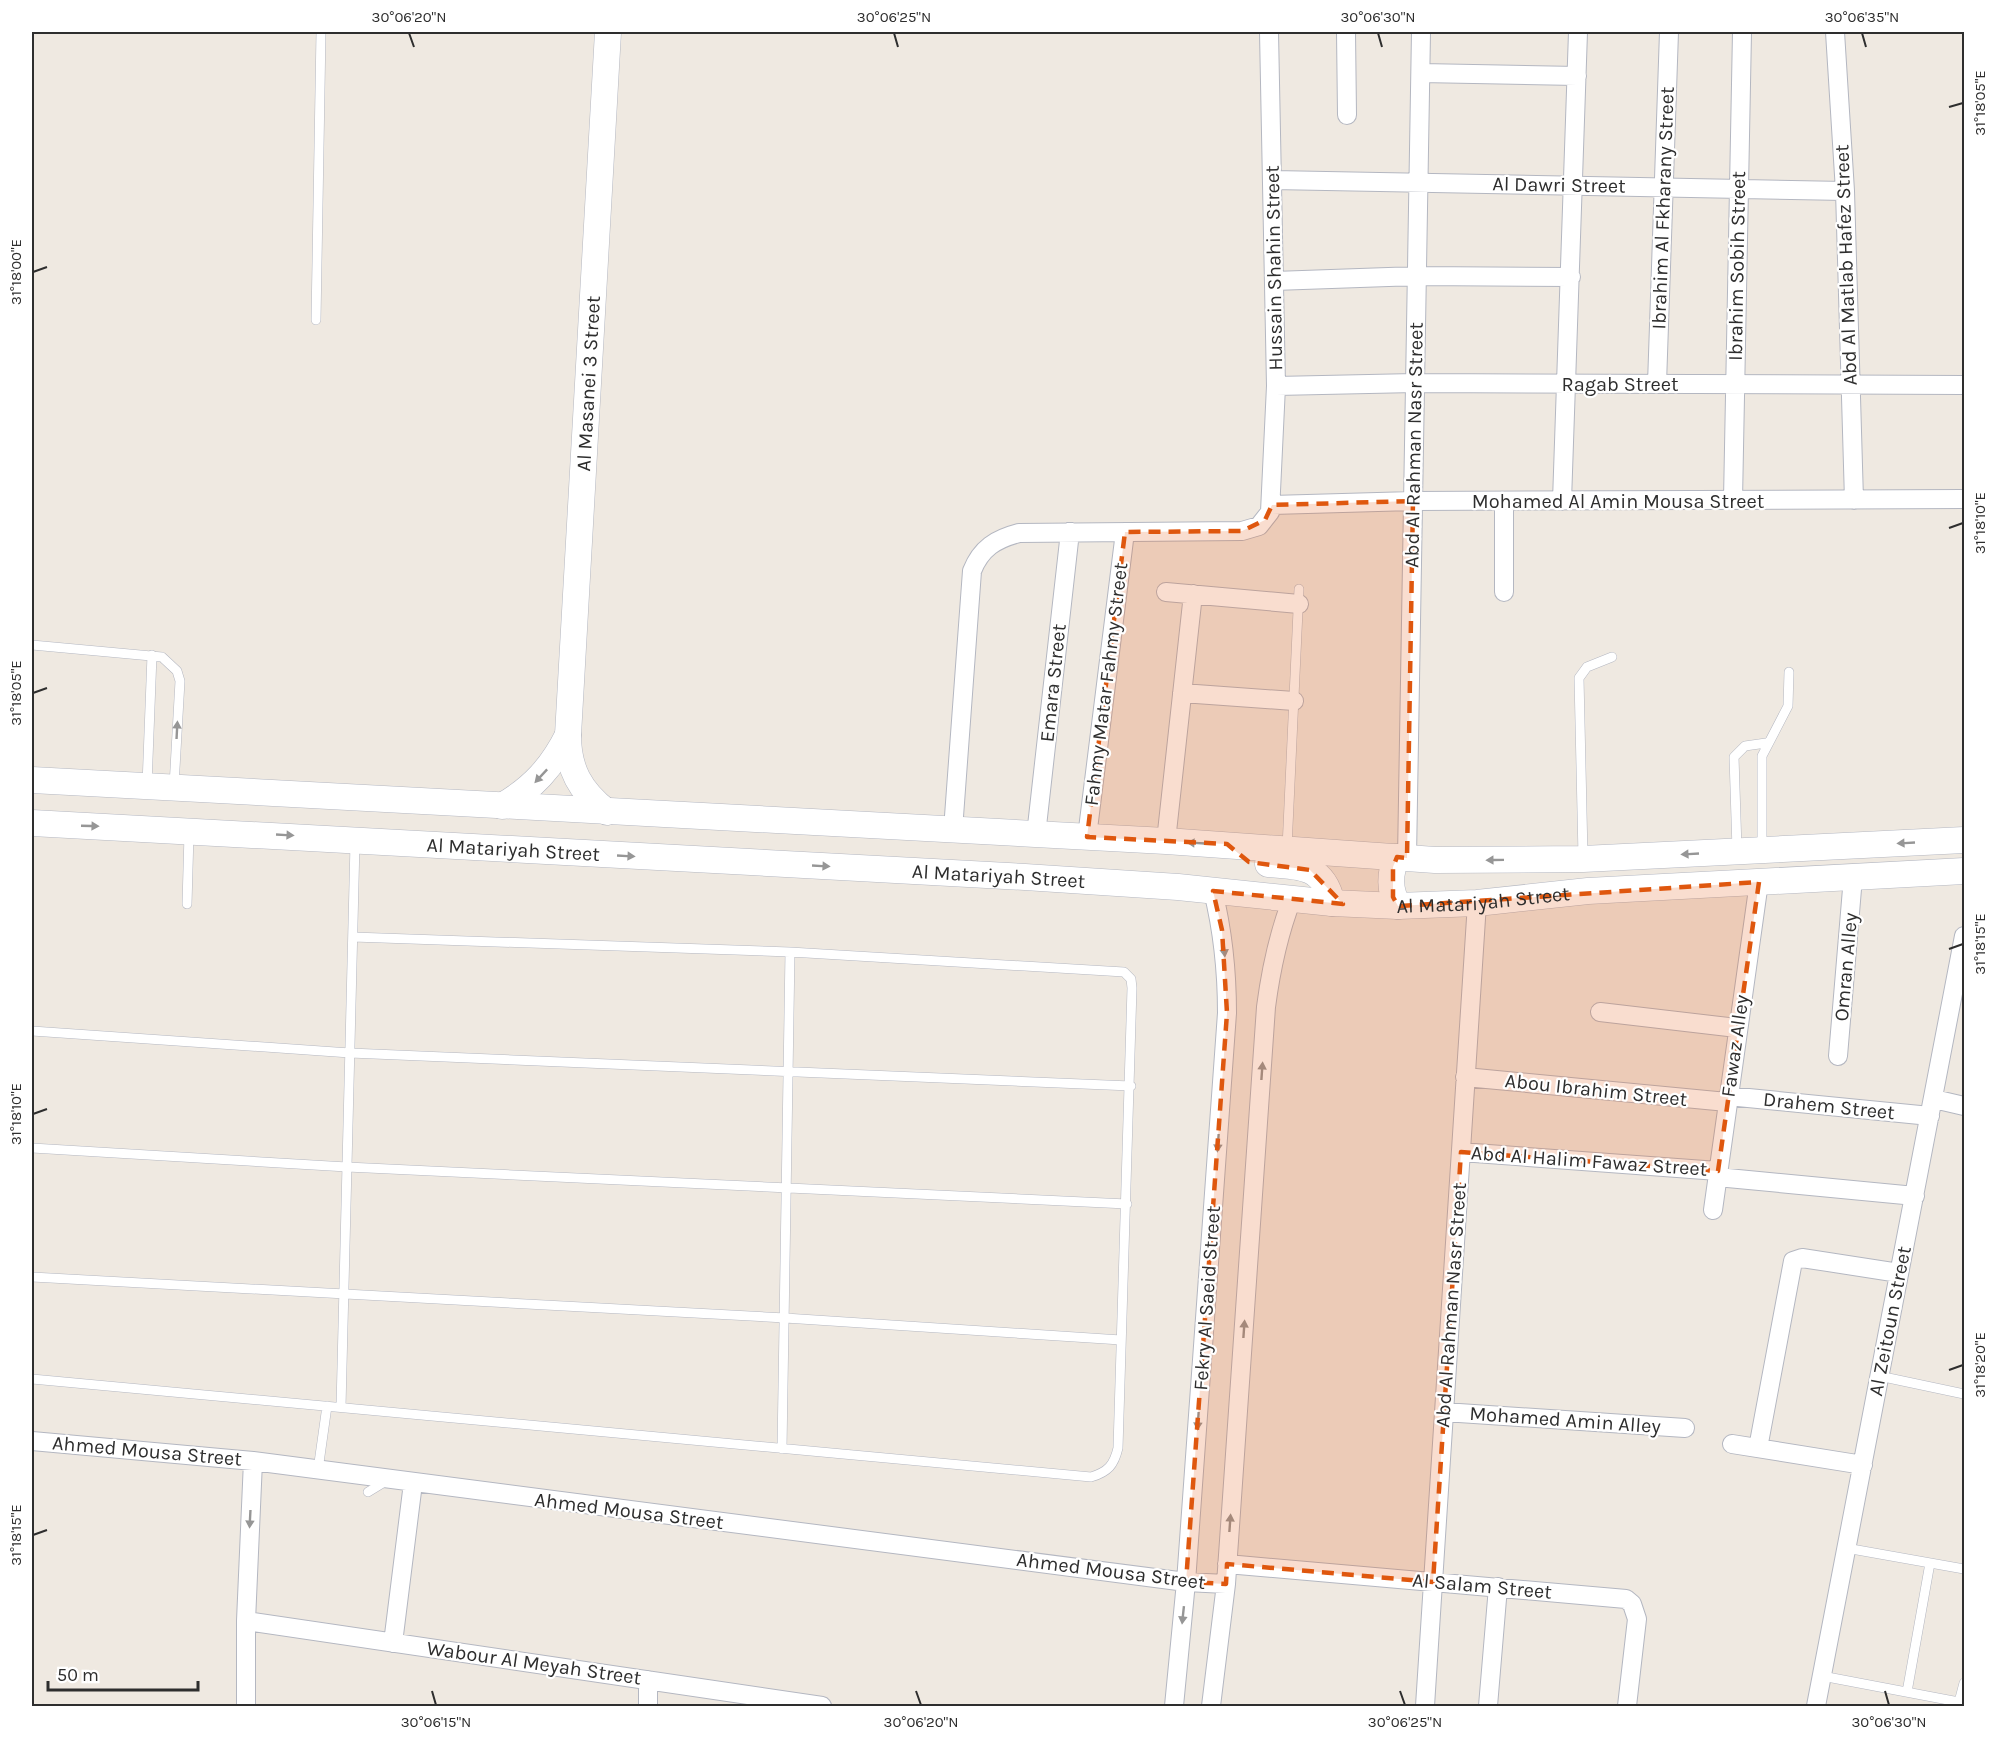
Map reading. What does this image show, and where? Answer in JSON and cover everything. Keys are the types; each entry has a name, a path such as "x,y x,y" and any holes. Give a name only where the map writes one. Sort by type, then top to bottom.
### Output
{"main road":[{"name":"Al Masanei 3 Street","path":"607,812 586,794 572,771 568,735 608,32"},
{"name":"Al Masanei 3 Street","path":"502,806 535,784 548,769 568,735"},
{"name":"Al Matariyah Street","path":"32,780 1227,844 1462,861 1583,859 1965,840"},
{"name":"Al Matariyah Street","path":"32,823 1025,877 1213,891 1332,903 1398,906 1477,903 1588,891 1965,872"},
{"path":"1227,844 1236,856 1249,862 1300,866 1310,870 1325,883 1332,903"},
{"path":"1398,906 1391,887 1393,867 1402,858"}],"street":[{"name":"Hussain Shahin Street","path":"1269,32 1276,386 1272,505"},
{"path":"1346,32 1347,115"},
{"name":"Abd Al Rahman Nasr Street","path":"1402,858 1413,501 1421,32"},
{"path":"1562,501 1578,32"},
{"name":"Ibrahim Al Fkharany Street","path":"1657,384 1670,32"},
{"name":"Ibrahim Sobih Street","path":"1733,500 1742,32"},
{"name":"Abd Al Matlab Hafez Street","path":"1835,32 1845,191 1854,500"},
{"path":"1421,73 1577,76"},
{"name":"Al Dawri Street","path":"1273,180 1845,191"},
{"path":"1274,281 1417,276 1571,277"},
{"name":"Ragab Street","path":"1276,386 1415,383 1965,385"},
{"name":"Mohamed Al Amin Mousa Street","path":"1272,505 1413,501 1965,499"},
{"path":"1504,502 1504,592"},
{"path":"953,830 972,572 978,557 989,545 1004,537 1019,533 1251,530 1266,520 1272,505"},
{"name":"Fahmy Matar Fahmy Street","path":"1087,837 1125,531"},
{"name":"Emara Street","path":"1036,835 1070,532"},
{"path":"1166,592 1299,597"},
{"path":"1166,841 1193,594"},
{"path":"1182,693 1294,701"},
{"name":"Omran Alley","path":"1838,1056 1853,877"},
{"name":"Fawaz Alley","path":"1713,1210 1759,882"},
{"name":"Fekry Al Saeid Street","path":"1174,1707 1186,1582 1227,1013 1226,961 1213,891"},
{"name":"Fekry Al Saeid Street","path":"1211,1707 1226,1584 1266,1007 1273,959 1292,899"},
{"name":"Abd Al Rahman Nasr Street","path":"1425,1707 1477,903"},
{"name":"Al Zeitoun Street","path":"1816,1707 1932,1107 1960,983 1965,936"},
{"path":"1600,1012 1737,1028"},
{"name":"Abou Ibrahim Street","path":"1465,1077 1728,1099"},
{"name":"Drahem Street","path":"1728,1099 1932,1107 1965,1106"},
{"name":"Abd Al Halim Fawaz Street","path":"1461,1152 1718,1174 1915,1196"},
{"path":"1758,1448 1790,1266 1793,1261 1802,1258 1899,1273"},
{"name":"Mohamed Amin Alley","path":"1444,1412 1685,1428"},
{"name":"Ahmed Mousa Street","path":"32,1441 253,1461 1186,1582 1226,1584"},
{"path":"1732,1444 1863,1465"},
{"path":"246,1707 246,1621 253,1461"},
{"path":"393,1643 413,1483"},
{"name":"Al Salam Street","path":"1227,1564 1618,1598 1632,1604 1637,1619 1627,1707"},
{"path":"1488,1707 1498,1587"},
{"name":"Wabour Al Meyah Street","path":"246,1621 648,1680 711,1699 822,1707"},
{"path":"648,1680 648,1707"}],"lane":[{"path":"316,320 321,32"},
{"path":"1287,848 1299,597"},
{"path":"32,645 162,657 171,662 180,681 174,789"},
{"path":"147,787 152,656"},
{"path":"1583,859 1579,678 1587,667 1612,657"},
{"path":"1762,850 1762,756 1766,743 1782,721 1788,706 1788,672"},
{"path":"1737,851 1734,757 1745,746 1766,743"},
{"path":"187,904 189,830"},
{"path":"341,1407 355,839"},
{"path":"32,1379 1091,1477 1105,1473 1115,1462 1118,1448 1131,1086 1132,988 1131,979 1124,972 790,952 353,937"},
{"path":"782,1449 790,952"},
{"path":"32,1031 350,1053 1131,1086"},
{"path":"32,1148 347,1167 1127,1204"},
{"path":"32,1277 785,1317 1121,1340"},
{"path":"1879,1376 1965,1394"},
{"path":"318,1470 327,1406"},
{"path":"368,1492 388,1479"},
{"path":"1846,1548 1965,1569"},
{"path":"1907,1692 1930,1563"},
{"path":"1822,1676 1962,1703 1965,1683"}],"highlighted area":[{"path":"1413,501 1407,858 1397,857 1393,867 1393,897 1398,906 1759,882 1718,1171 1461,1152 1433,1582 1227,1564 1226,1584 1186,1582 1227,1013 1222,930 1213,891 1343,904 1310,870 1249,862 1227,844 1087,837 1125,532 1242,531 1265,520 1272,505"}]}
